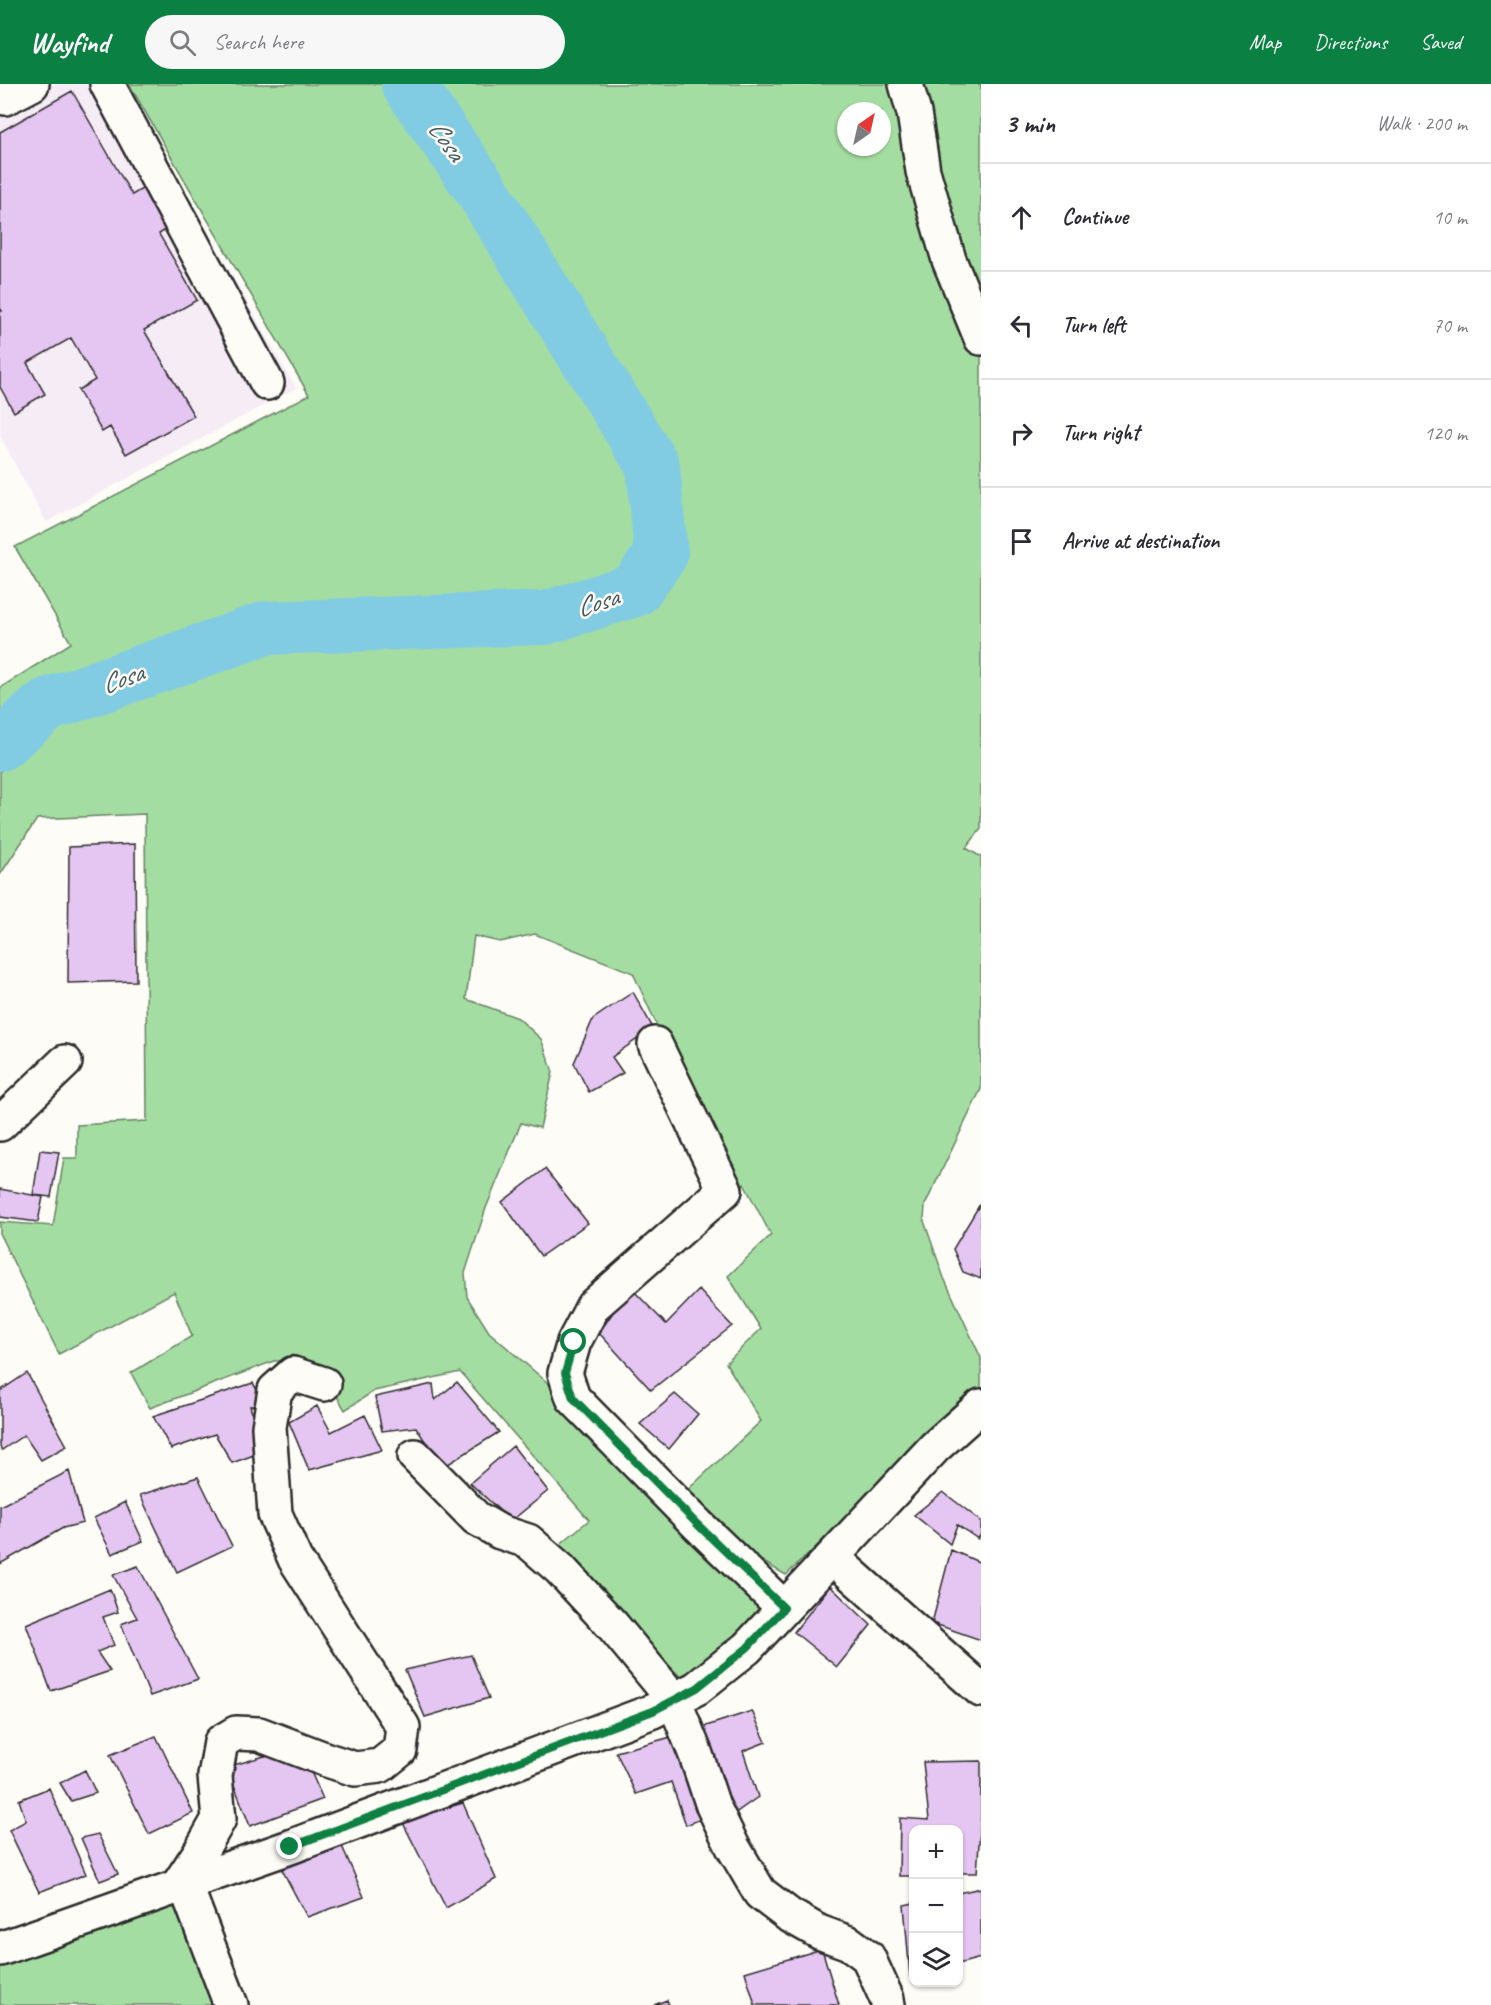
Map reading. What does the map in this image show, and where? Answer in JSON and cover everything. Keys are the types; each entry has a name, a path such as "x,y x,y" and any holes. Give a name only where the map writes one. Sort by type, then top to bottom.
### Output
{"street":[{"path":"107,84 267,383"},
{"path":"906,84 914,113 923,171 949,260 981,338"},
{"path":"655,1044 725,1190 593,1305 574,1342 565,1373 573,1398 698,1525 784,1608"},
{"path":"0,1124 65,1062"},
{"path":"181,1886 219,1819 215,1776 221,1742 236,1733 259,1734 355,1769 380,1766 400,1750 403,1727 295,1558 275,1514 269,1427 275,1390 293,1374 324,1384"},
{"path":"0,1949 181,1886 653,1711 697,1688 747,1648 935,1447 981,1406"},
{"path":"415,1456 476,1518 500,1532 528,1541 560,1569 613,1626 674,1700 713,1806 733,1847 760,1893 789,1915 819,1932 849,1943 868,1957 888,2005"},
{"path":"832,1557 981,1690"},
{"path":"181,1886 231,2005"}],"shaded area":[{"path":"0,84 123,84 296,388 46,522 0,436"}],"green space":[{"path":"129,84 981,84 981,829 966,848 981,857 981,1089 925,1205 924,1221 944,1278 981,1358 981,1388 786,1575 715,1534 681,1496 761,1421 726,1363 761,1329 728,1276 771,1235 744,1184 733,1192 633,973 535,934 500,942 474,936 466,999 518,1018 541,1039 553,1072 540,1128 521,1123 486,1208 465,1273 467,1297 489,1332 556,1390 767,1609 714,1662 684,1680 552,1551 589,1520 460,1372 374,1391 345,1410 320,1367 301,1360 274,1361 150,1408 131,1373 192,1336 174,1292 59,1354 0,1235 0,1222 53,1226 64,1158 77,1158 77,1125 147,1121 145,814 37,819 0,875 0,688 71,643 15,547 309,395"},
{"path":"185,1898 224,2005 0,2005 0,1966"}],"building":[{"path":"72,91 132,195 152,183 176,223 159,234 197,300 144,330 194,416 126,454 110,427 102,432 78,390 95,380 71,338 27,363 45,394 14,412 0,387 0,311 2,311 0,308 0,132"},
{"path":"135,844 136,981 68,983 69,847"},
{"path":"633,992 653,1028 612,1057 623,1073 589,1092 574,1063 593,1019"},
{"path":"40,1150 59,1152 51,1197 33,1195"},
{"path":"545,1169 588,1223 541,1256 502,1202"},
{"path":"0,1189 43,1197 38,1222 0,1217"},
{"path":"980,1204 981,1279 963,1272 953,1249"},
{"path":"630,1287 666,1324 699,1290 732,1326 651,1390 599,1333"},
{"path":"27,1373 67,1446 41,1460 24,1435 2,1450 0,1447 0,1391"},
{"path":"457,1382 499,1432 442,1468 416,1427 382,1431 375,1397 433,1384 435,1400"},
{"path":"253,1383 266,1405 250,1406 262,1452 232,1463 215,1434 171,1449 153,1416"},
{"path":"675,1394 698,1414 669,1449 640,1424"},
{"path":"317,1406 331,1432 365,1415 382,1450 309,1470 289,1422"},
{"path":"513,1446 548,1491 511,1521 470,1483"},
{"path":"69,1471 83,1523 63,1528 0,1564 0,1506"},
{"path":"198,1477 232,1546 177,1572 140,1495"},
{"path":"943,1492 981,1521 981,1534 978,1539 957,1525 950,1544 914,1515"},
{"path":"125,1502 143,1541 112,1554 94,1518"},
{"path":"951,1550 981,1563 981,1640 932,1623"},
{"path":"138,1566 198,1679 150,1696 121,1624 137,1618 113,1575"},
{"path":"830,1586 871,1625 837,1667 794,1632"},
{"path":"110,1589 118,1612 103,1617 114,1645 97,1652 110,1671 51,1691 26,1624"},
{"path":"471,1655 489,1698 425,1717 405,1670"},
{"path":"752,1711 766,1742 743,1751 758,1797 728,1818 694,1730"},
{"path":"156,1736 193,1813 149,1834 110,1755"},
{"path":"675,1736 701,1819 686,1825 671,1782 636,1794 616,1752"},
{"path":"278,1752 307,1763 323,1799 250,1826 227,1767"},
{"path":"981,1761 981,1816 977,1873 963,1873 963,1825 909,1825 909,1876 899,1876 900,1818 929,1820 923,1762"},
{"path":"85,1770 96,1793 71,1801 60,1783"},
{"path":"49,1788 86,1874 39,1892 9,1830 26,1821 19,1800"},
{"path":"463,1803 496,1879 446,1908 402,1821"},
{"path":"98,1834 118,1874 100,1881 81,1838"},
{"path":"339,1839 364,1897 307,1917 277,1860"},
{"path":"981,1888 981,1958 963,1963 963,1933 963,1892"},
{"path":"909,1904 909,1964 904,1905"},
{"path":"822,1949 839,2005 755,2005 745,1972"},
{"path":"667,2000 669,2005 654,2005"}],"waterway":[{"name":"Cosa","path":"0,744 47,705 266,628 545,618 635,590 661,554 653,466 481,189 408,84"}],"route":[{"path":"290,1847 653,1711 697,1688 747,1648 784,1608 698,1525 573,1398 565,1373 574,1342"}]}
